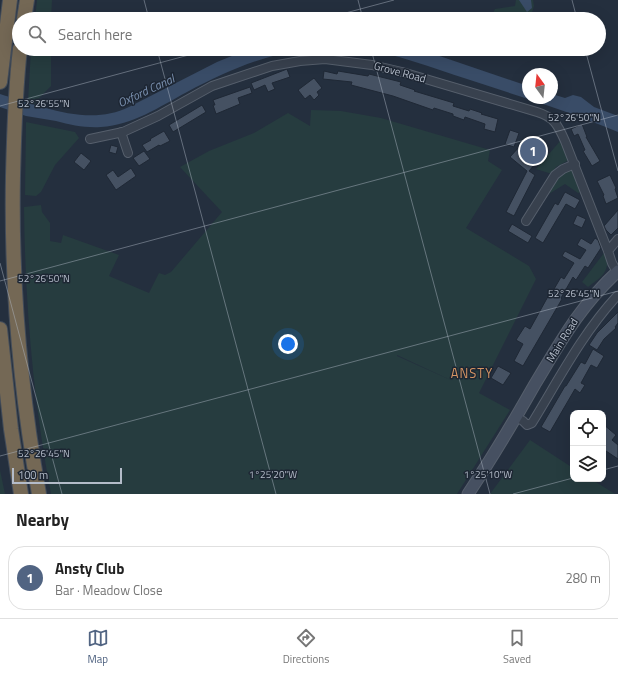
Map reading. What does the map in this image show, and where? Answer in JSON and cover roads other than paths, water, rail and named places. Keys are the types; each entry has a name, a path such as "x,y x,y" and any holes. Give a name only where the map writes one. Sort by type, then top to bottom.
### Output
{"highway":[{"path":"0,75 10,0"},
{"path":"25,12 27,0"},
{"path":"19,56 14,140 12,227 17,328 28,426 39,494"},
{"path":"0,329 11,429 21,494"}],"main road":[{"name":"Main Road","path":"468,494 575,318 602,286 618,272"}],"street":[{"name":"Grove Road","path":"90,139 121,132 158,116 212,86 272,66 300,61 325,59 372,64 550,117 559,127 575,164 612,263 618,272"},
{"path":"121,132 128,153"},
{"path":"526,221 555,175 563,169 575,164"},
{"path":"608,251 618,239"},
{"path":"516,417 527,425 532,423 580,342 605,309 617,296"}],"water":[{"path":"519,0 531,0 532,8 527,12"},
{"path":"232,56 274,56 233,70 146,114 113,126 78,126 26,116 0,107 0,94 48,109 81,115 114,113 129,107"},
{"path":"394,56 440,56 522,84 522,97 414,61"},
{"path":"573,95 581,97 594,107 618,116 618,132 600,124 544,104 558,104 558,96 565,98"}],"place":[{"name":"Ansty Club","path":"533,151"}],"district":[{"name":"ANSTY","path":"472,373"}],"water label":[{"name":"Oxford Canal","path":"146,91"}]}
